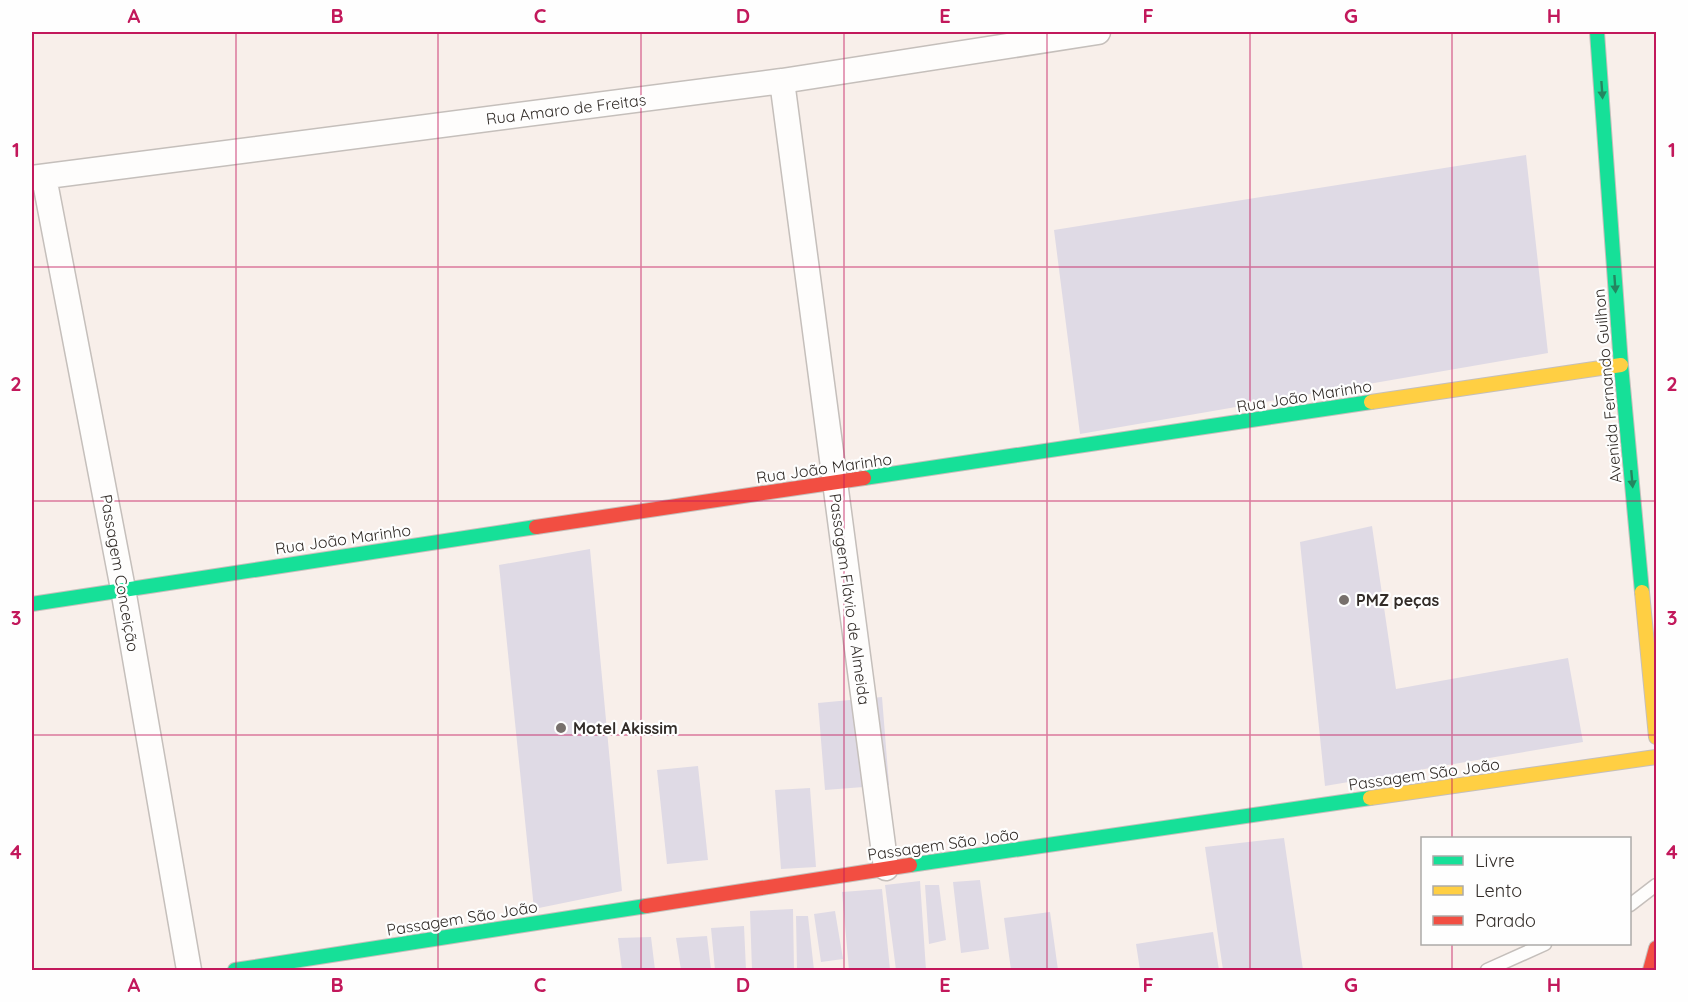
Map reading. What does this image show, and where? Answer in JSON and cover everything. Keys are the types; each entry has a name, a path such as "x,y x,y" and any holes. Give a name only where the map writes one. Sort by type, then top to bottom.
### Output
{"main road":[{"name":"Avenida Fernando Guilhon","path":"1598,32 1621,365 1656,737"},
{"name":"Rua João Marinho","path":"32,604 1621,365"},
{"name":"Passagem São João","path":"235,970 886,868 1656,758"},
{"path":"1650,970 1656,948"}],"street":[{"name":"Rua Amaro de Freitas","path":"38,177 782,81 1098,32"},
{"name":"Passagem Flávio de Almeida","path":"782,81 886,868"},
{"name":"Passagem Conceição","path":"38,177 123,589 189,970"}],"lane":[{"path":"1631,904 1656,885"},
{"path":"1487,970 1543,945"}],"building":[{"path":"1526,155 1548,353 1080,434 1054,230"},
{"name":"PMZ peças","path":"1372,526 1396,689 1568,658 1583,742 1325,786 1300,542"},
{"name":"Motel Akissim","path":"590,549 622,891 534,909 499,565"},
{"path":"882,697 889,785 825,790 818,703"},
{"path":"698,766 708,860 667,864 657,770"},
{"path":"810,788 816,867 781,869 775,790"},
{"path":"1284,838 1303,970 1223,970 1205,847"},
{"path":"980,880 989,949 961,953 953,882"},
{"path":"920,881 926,970 896,970 885,885"},
{"path":"925,885 939,885 946,940 929,944"},
{"path":"882,889 890,970 849,970 842,892"},
{"path":"793,909 794,970 752,970 750,911"},
{"path":"835,911 843,959 821,962 814,914"},
{"path":"1050,912 1058,970 1011,970 1004,918"},
{"path":"796,916 808,916 814,970 797,970"},
{"path":"744,926 746,970 715,970 711,928"},
{"path":"1213,932 1219,970 1140,970 1136,944"},
{"path":"707,936 711,970 681,970 676,938"},
{"path":"651,937 655,970 622,970 618,938"}],"traffic: fast":[{"path":"1597,32 1621,365 1642,592"},
{"path":"864,478 1371,402"},
{"path":"32,604 536,527"},
{"path":"910,865 1370,798"},
{"path":"235,970 646,906"}],"traffic: slow":[{"path":"1371,402 1621,365"},
{"path":"1642,592 1656,737"},
{"path":"1370,798 1656,757"}],"traffic: jam":[{"path":"536,527 864,478"},
{"path":"646,906 910,865"},
{"path":"1650,970 1656,948"}],"place":[{"name":"PMZ peças","path":"1344,600"},
{"name":"Motel Akissim","path":"561,728"}]}
